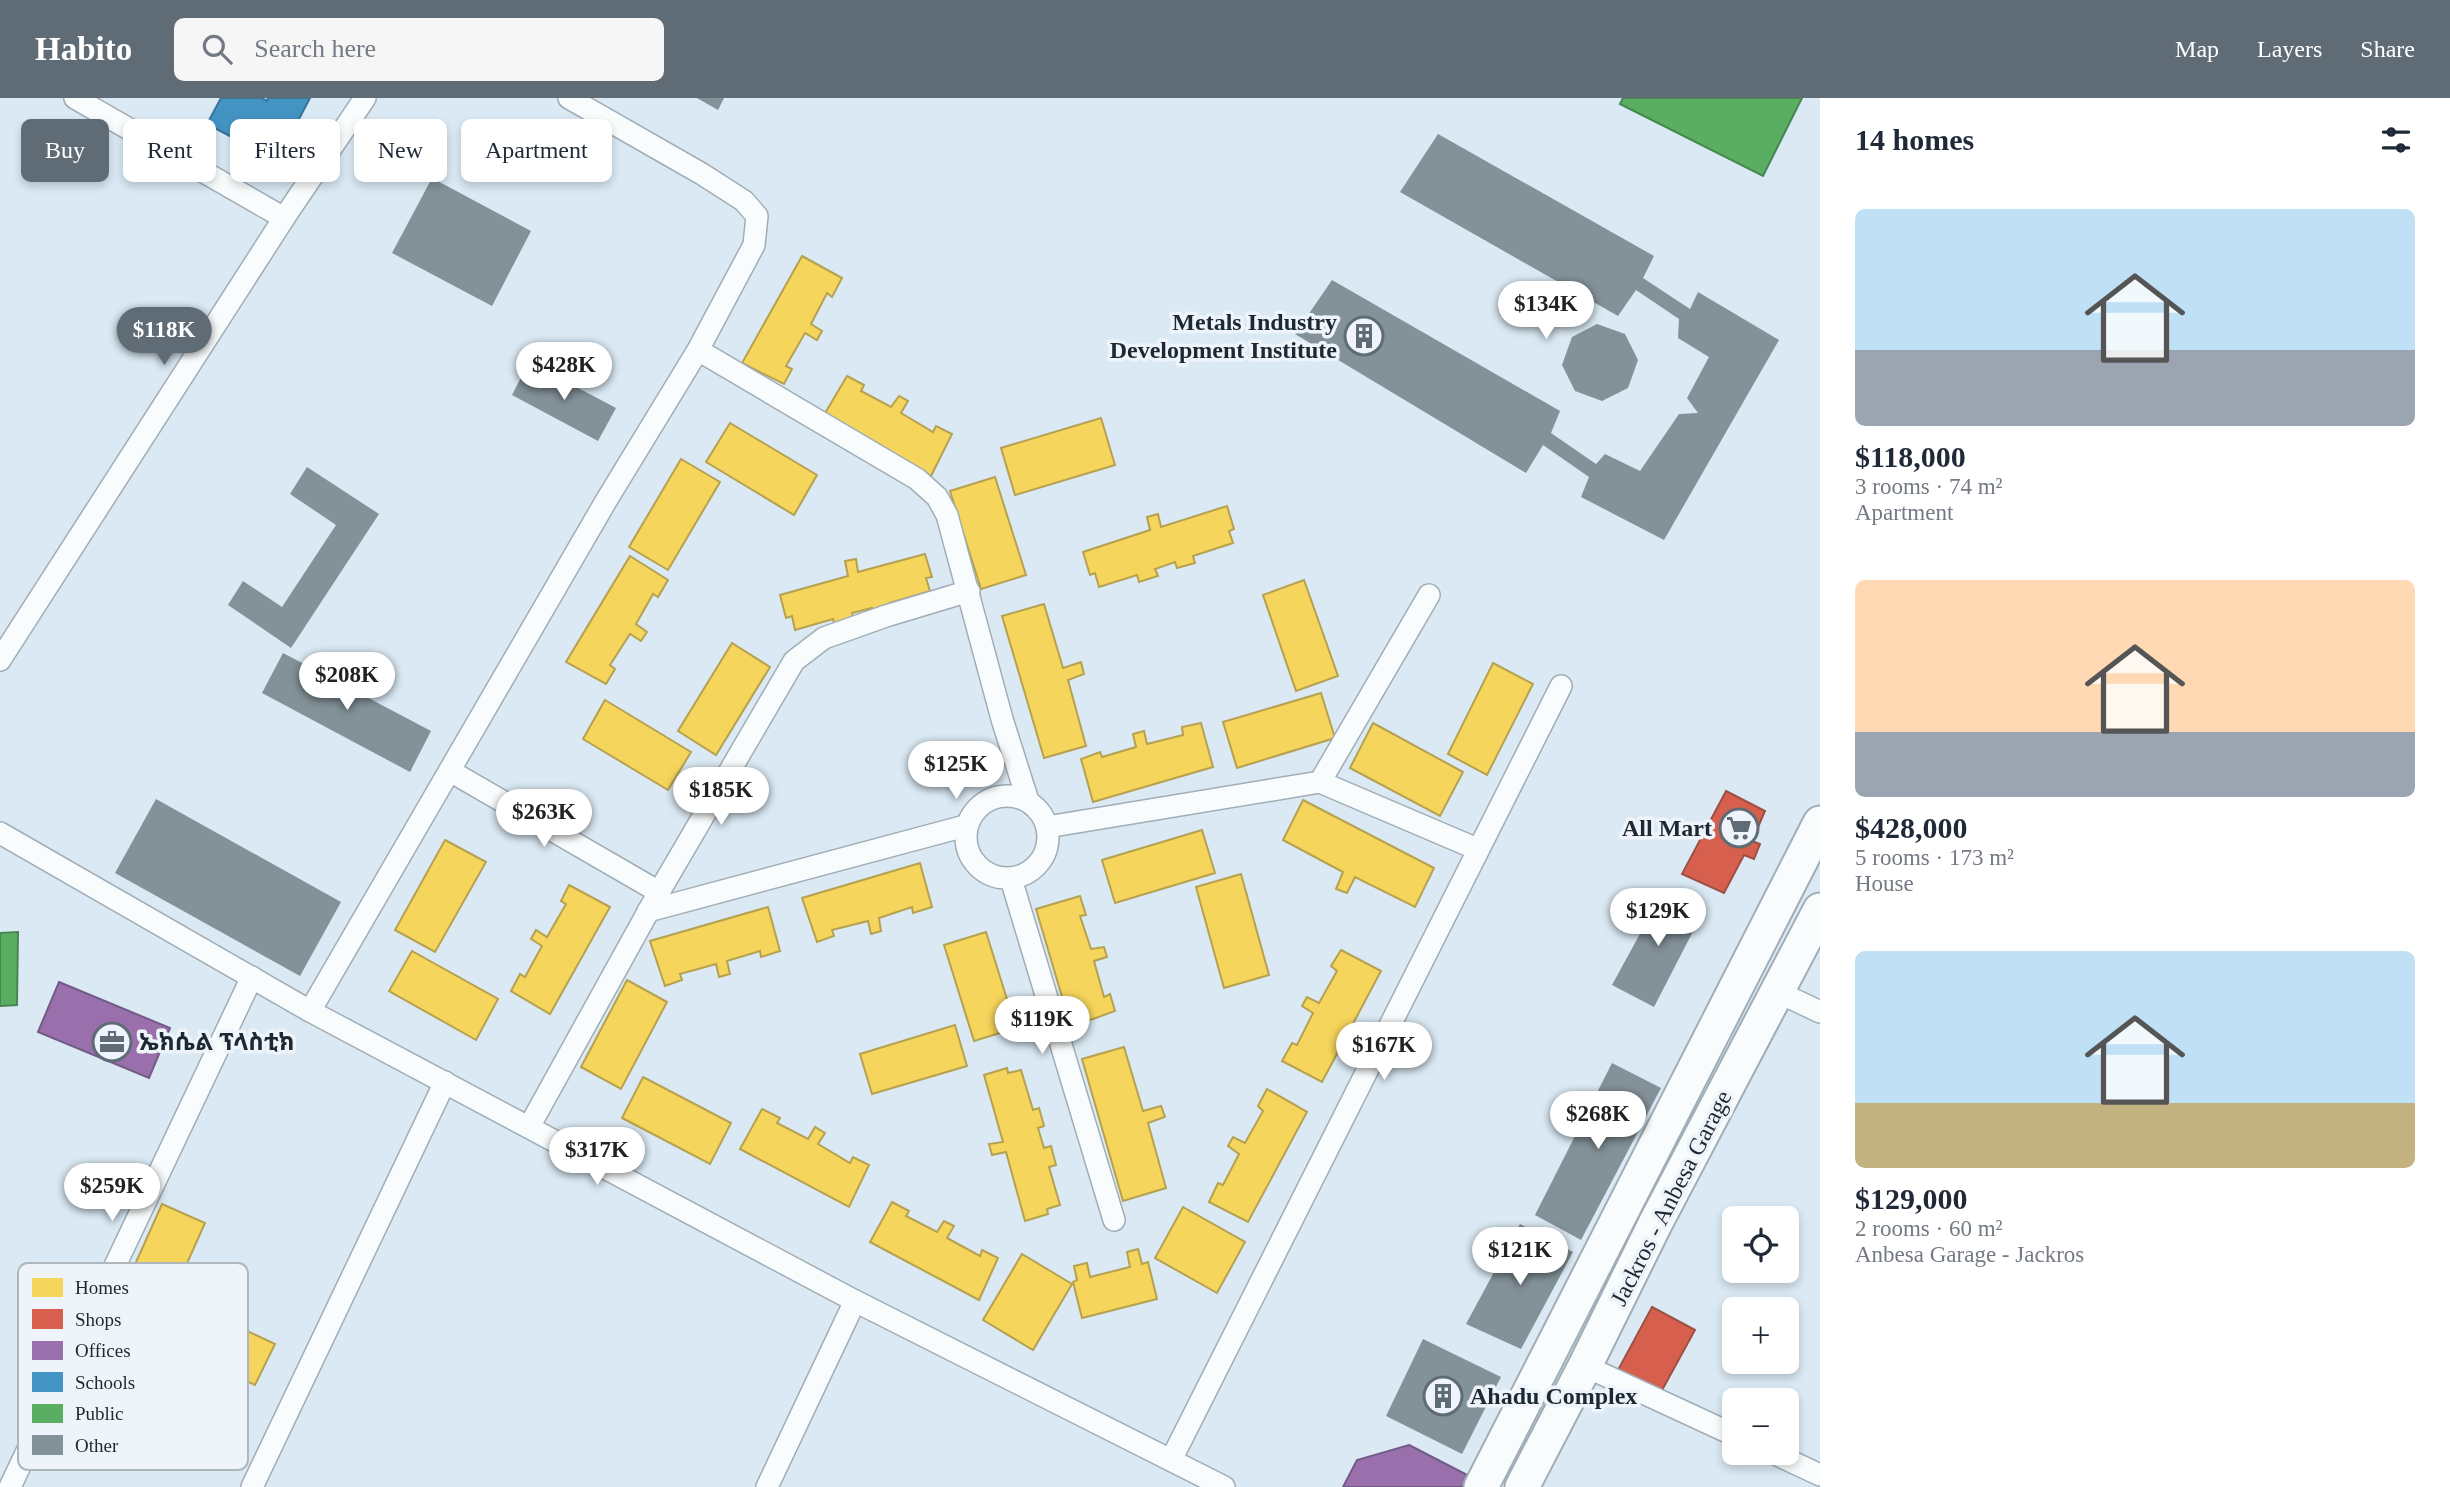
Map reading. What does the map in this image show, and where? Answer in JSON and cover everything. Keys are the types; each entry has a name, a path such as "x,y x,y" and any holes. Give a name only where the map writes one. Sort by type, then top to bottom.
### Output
{"main road":[{"path":"1481,1487 1820,823"},
{"name":"Jackros - Anbesa Garage","path":"1522,1487 1586,1366 1655,1224 1820,910"}],"street":[{"path":"75,98 284,218"},
{"path":"0,660 284,218 365,98"},
{"path":"310,1011 606,501 698,350 754,245 757,216 744,201 569,98"},
{"path":"698,350 917,478 937,497 947,515 1002,719 1028,801"},
{"path":"529,1127 659,891 794,661 824,638 969,591"},
{"path":"1320,782 1429,595"},
{"path":"1171,1460 1561,686"},
{"path":"450,771 659,891"},
{"path":"1047,827 1320,782 1477,849"},
{"path":"999,795 1014,795 1028,801 1040,812 1047,827 1048,845 1041,862 1028,873 1011,879 995,877 980,869 970,857 965,841 965,826 975,810 999,795"},
{"path":"648,911 965,826"},
{"path":"0,833 310,1011 855,1301 1224,1487"},
{"path":"1011,879 1114,1220"},
{"path":"116,1263 252,977"},
{"path":"1778,992 1820,1012"},
{"path":"252,1487 445,1082"},
{"path":"767,1487 855,1301"},
{"path":"1586,1366 1722,1429"},
{"path":"1799,1465 1820,1474 1813,1487"},
{"path":"10,1487 18,1470"}],"building: Homes":[{"path":"802,256 842,278 832,297 827,293 811,324 822,331 817,340 805,333 786,366 792,369 784,384 742,363"},
{"path":"847,376 864,385 861,391 891,407 899,396 908,401 901,413 933,432 936,426 952,434 931,476 824,415"},
{"path":"1101,418 1115,465 1015,495 1001,448"},
{"path":"730,423 817,475 794,515 706,462"},
{"path":"681,459 720,482 668,570 629,547"},
{"path":"995,477 1026,575 981,589 950,491"},
{"path":"1227,506 1234,529 1229,531 1233,543 1193,556 1195,563 1177,568 1175,562 1155,569 1158,576 1139,582 1137,575 1099,587 1095,573 1090,575 1083,552 1150,530 1147,517 1158,514 1161,527"},
{"path":"925,554 932,577 926,578 930,591 890,603 892,609 874,614 872,608 852,613 854,621 835,627 833,619 795,630 792,616 786,618 780,595 848,576 845,561 856,559 858,572"},
{"path":"630,556 668,580 658,597 653,594 636,624 647,632 641,641 630,634 610,665 615,669 606,684 566,662"},
{"path":"1304,580 1338,676 1296,691 1263,595"},
{"path":"1044,604 1063,668 1081,662 1084,674 1068,680 1086,746 1044,758 1002,616"},
{"path":"732,643 770,667 716,755 678,731"},
{"path":"1493,663 1533,684 1487,775 1448,754"},
{"path":"1321,693 1335,738 1237,768 1223,722"},
{"path":"605,700 691,752 668,790 583,739"},
{"path":"1201,723 1213,767 1093,802 1081,759 1100,752 1102,757 1136,747 1133,734 1144,731 1147,744 1183,735 1182,727"},
{"path":"1373,723 1463,772 1440,816 1350,768"},
{"path":"1303,800 1434,868 1415,907 1355,877 1347,893 1336,889 1343,872 1283,840"},
{"path":"1202,830 1215,873 1115,903 1102,860"},
{"path":"445,840 486,862 435,952 395,930"},
{"path":"920,863 932,907 913,913 912,907 879,918 881,931 871,934 868,921 832,930 834,936 817,942 802,898"},
{"path":"1241,874 1269,975 1224,988 1196,887"},
{"path":"569,885 610,907 550,1014 511,991 520,974 525,977 542,946 531,939 536,930 547,937 566,904 561,901"},
{"path":"1080,896 1086,915 1080,916 1091,949 1104,947 1107,957 1094,961 1104,997 1110,994 1115,1011 1071,1027 1036,909"},
{"path":"768,907 780,951 761,957 760,951 727,961 730,974 719,977 716,964 680,974 682,980 665,986 650,941"},
{"path":"986,932 1016,1028 974,1041 944,945"},
{"path":"1341,950 1381,971 1322,1082 1282,1061 1292,1043 1297,1045 1313,1013 1302,1006 1307,997 1319,1003 1337,971 1331,966"},
{"path":"412,951 498,999 476,1040 389,991"},
{"path":"627,980 667,1002 621,1089 581,1067"},
{"path":"955,1025 967,1066 872,1094 860,1054"},
{"path":"1124,1047 1143,1111 1161,1106 1165,1117 1148,1123 1166,1188 1123,1201 1082,1059"},
{"path":"1007,1068 1008,1073 1021,1070 1033,1110 1039,1108 1044,1126 1038,1128 1044,1148 1051,1146 1056,1165 1049,1167 1060,1205 1047,1209 1048,1214 1025,1221 1006,1152 992,1155 989,1144 1003,1142 984,1075"},
{"path":"643,1077 731,1123 710,1164 622,1118"},
{"path":"1267,1089 1307,1112 1248,1222 1209,1202 1218,1183 1223,1185 1239,1154 1228,1146 1233,1137 1245,1143 1263,1111 1258,1106"},
{"path":"762,1109 780,1118 777,1123 808,1139 815,1127 825,1133 818,1144 850,1163 853,1157 869,1165 849,1207 740,1149"},
{"path":"892,1202 909,1211 906,1216 937,1232 944,1221 954,1226 947,1238 980,1256 982,1250 998,1258 979,1300 870,1242"},
{"path":"162,1204 205,1223 187,1263 136,1263"},
{"path":"1183,1207 1245,1242 1217,1293 1155,1258"},
{"path":"1138,1249 1142,1264 1148,1262 1157,1299 1082,1318 1073,1282 1077,1280 1074,1266 1087,1263 1090,1277 1130,1267 1127,1252"},
{"path":"1022,1254 1072,1284 1033,1350 983,1320"},
{"path":"248,1331 275,1344 255,1385 248,1382"}],"building: Shops":[{"path":"1726,791 1765,811 1752,841 1760,844 1754,859 1744,855 1724,893 1682,874"},
{"path":"1652,1307 1695,1330 1660,1394 1618,1370"}],"building: Offices":[{"path":"59,982 170,1028 149,1078 38,1032"},
{"path":"1409,1445 1471,1477 1466,1487 1343,1487 1357,1460"}],"building: Schools":[{"path":"221,98 262,98 267,101 268,98 310,98 299,119 230,119 230,136 216,129 216,119 210,119"}],"building: Public":[{"path":"1623,98 1802,98 1763,176 1620,104"},
{"path":"18,932 17,1005 0,1006 0,933"}],"building: Other":[{"path":"697,98 724,98 718,110"},
{"name":"Metals Industry Development Institute","path":"1438,134 1654,256 1643,278 1690,309 1698,292 1779,340 1664,540 1581,497 1589,477 1543,445 1526,473 1295,334 1332,280 1560,411 1551,433 1596,464 1605,454 1640,471 1679,414 1698,413 1687,398 1709,357 1678,338 1679,319 1636,290 1618,316 1400,192"},
{"path":"430,182 439,182 531,231 492,306 392,253"},
{"path":"1597,324 1625,334 1638,360 1628,388 1602,401 1575,391 1562,365 1572,337"},
{"path":"529,362 616,408 598,441 512,395"},
{"path":"307,467 379,514 291,648 228,605 243,581 282,607 336,525 290,494"},
{"path":"283,653 431,731 410,772 262,693"},
{"path":"156,799 341,902 300,976 115,873"},
{"path":"1665,888 1704,910 1654,1007 1612,985"},
{"path":"1612,1063 1661,1088 1581,1240 1535,1215"},
{"path":"1520,1224 1573,1252 1521,1349 1466,1324"},
{"name":"Ahadu Complex","path":"1423,1339 1501,1377 1462,1454 1386,1416"}],"place":[{"name":"Metals Industry Development Institute","path":"1364,336"},
{"name":"All Mart","path":"1739,828"},
{"name":"ኤክሴል ፕላስቲክ","path":"112,1042"},
{"name":"Ahadu Complex","path":"1443,1396"}]}
